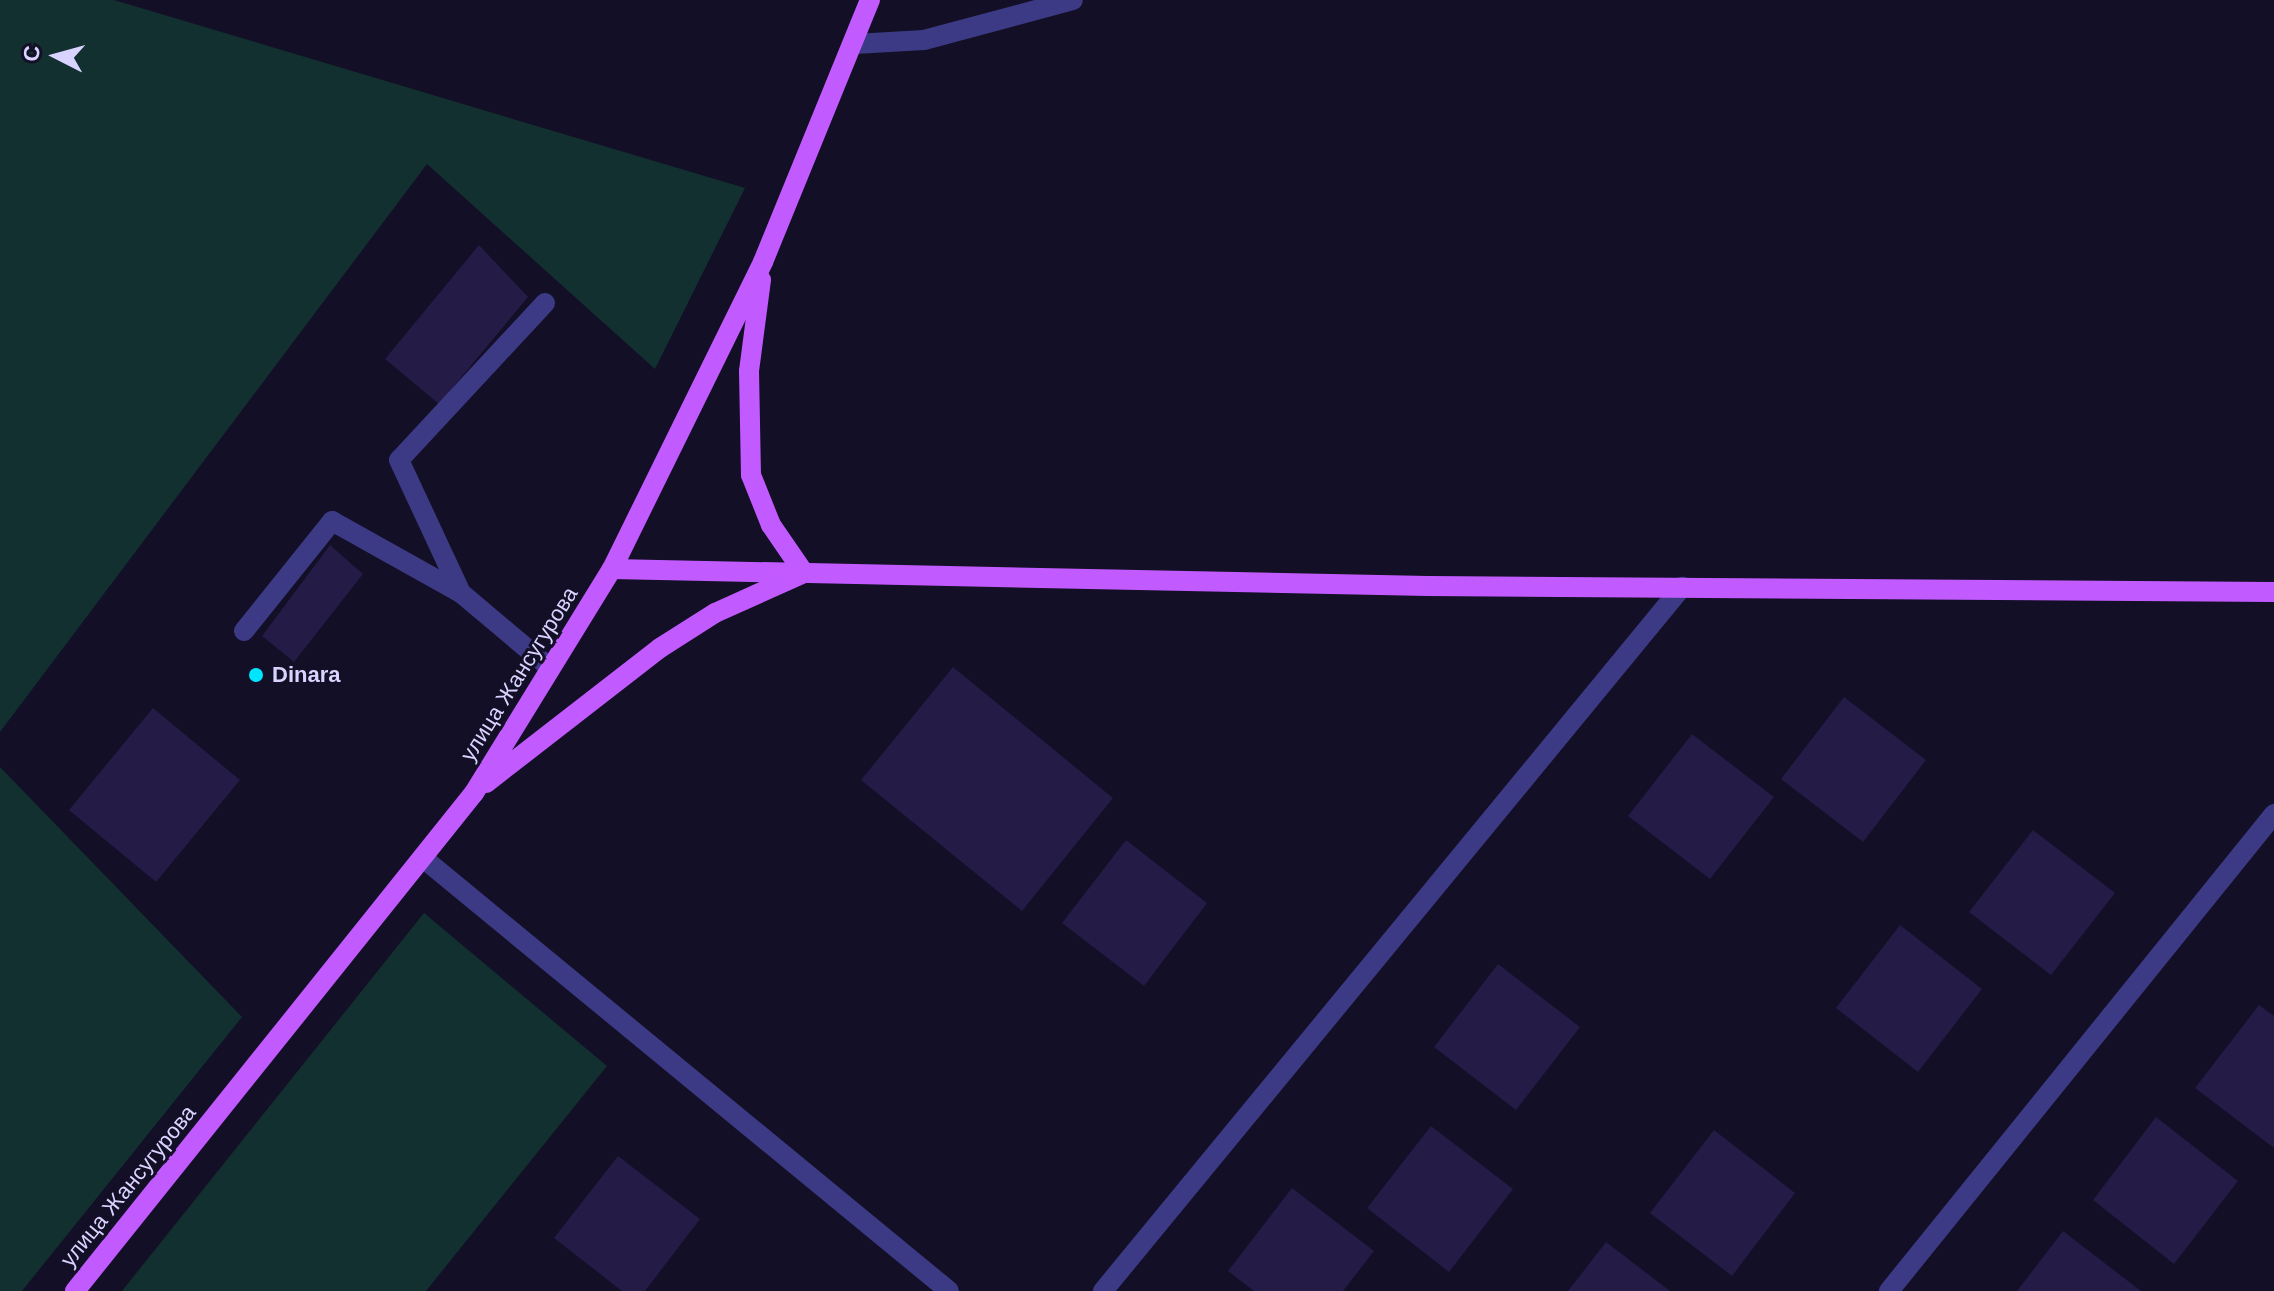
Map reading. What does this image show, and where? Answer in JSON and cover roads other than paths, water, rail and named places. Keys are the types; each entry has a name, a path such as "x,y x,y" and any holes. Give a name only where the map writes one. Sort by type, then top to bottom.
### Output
{"main road":[{"name":"улица Жансугурова","path":"75,1291 474,793 612,569 763,262 855,44 870,0"},
{"path":"763,262 749,371 751,475 771,525 804,573"},
{"path":"612,569 1682,587 2274,592"},
{"path":"474,793 660,648 715,613 804,573"}],"street":[{"path":"855,44 924,40 1073,0"},
{"path":"461,593 399,460 545,303"},
{"path":"244,631 332,521 461,593 550,668"},
{"path":"1103,1291 1682,587"},
{"path":"1889,1291 2274,814"},
{"path":"423,858 949,1291"}],"place":[{"name":"Dinara","path":"256,675"}]}
